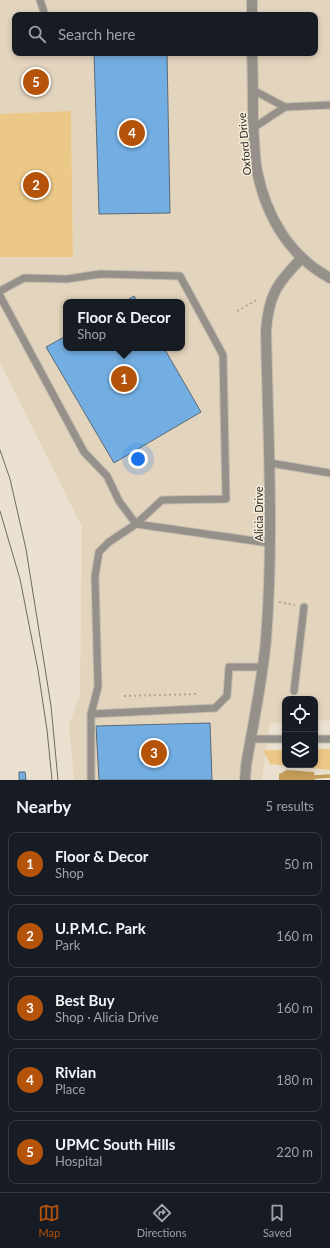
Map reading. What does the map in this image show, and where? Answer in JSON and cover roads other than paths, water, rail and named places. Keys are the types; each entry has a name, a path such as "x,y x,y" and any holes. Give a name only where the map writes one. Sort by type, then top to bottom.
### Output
{"street":[{"path":"252,0 252,12"},
{"name":"Oxford Drive","path":"252,56 253,128 257,172 272,217 282,236 302,258 330,278"},
{"name":"Alicia Drive","path":"245,780 246,766 263,667 268,602 270,463 266,353 267,316 270,303 280,282 302,258"}],"lane":[{"path":"40,0 43,12"},
{"path":"253,90 285,107"},
{"path":"253,128 272,114 285,107 330,105"},
{"path":"0,291 24,278 67,279 100,274 180,276 223,355 226,499 162,500 136,524 109,542 99,552 95,576 98,687 91,714 91,780"},
{"path":"0,296 84,452 107,476 119,501 136,524 269,543"},
{"path":"270,463 330,474"},
{"path":"294,691 304,607"},
{"path":"91,714 215,708 227,696 229,667 263,667"},
{"path":"251,739 282,739"},
{"path":"318,739 330,739"}],"waterway":[{"path":"314,777 330,776"}],"tram line":[{"path":"0,450 10,479 26,549 51,706 58,780"},
{"path":"0,511 20,579 38,670 47,730 52,780"}],"place":[{"name":"UPMC South Hills","path":"36,82"},
{"name":"Rivian","path":"132,133"},
{"name":"U.P.M.C. Park","path":"36,185"},
{"name":"Floor & Decor","path":"124,379"},
{"name":"Best Buy","path":"154,753"}]}
